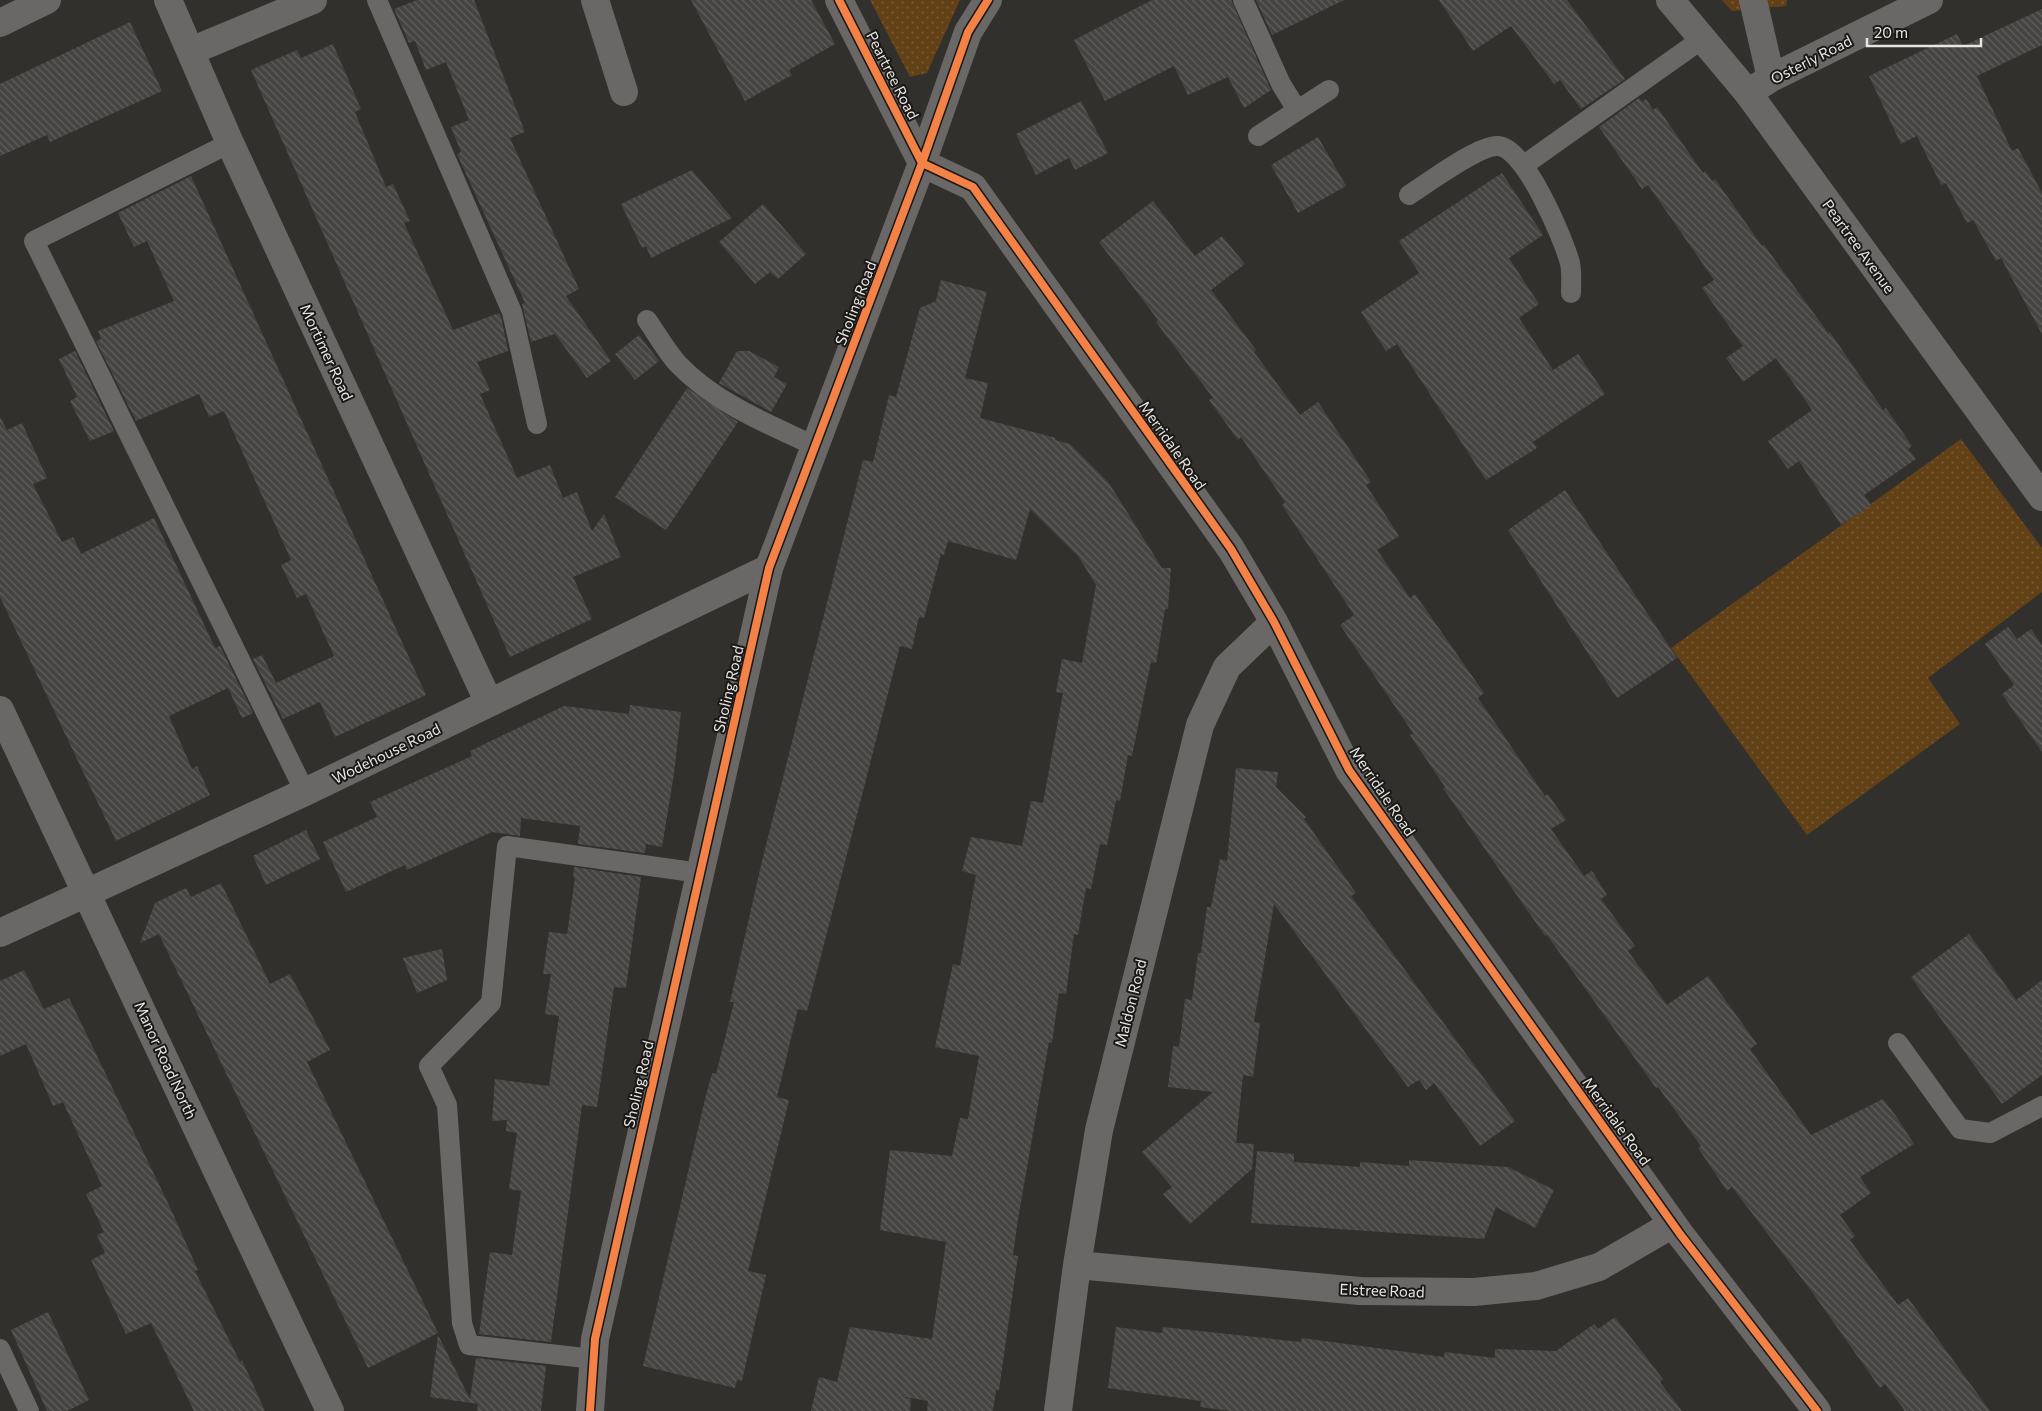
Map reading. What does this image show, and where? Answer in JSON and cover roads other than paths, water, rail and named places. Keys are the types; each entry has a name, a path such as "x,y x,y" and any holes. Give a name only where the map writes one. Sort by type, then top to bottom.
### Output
{"street":[{"path":"0,23 47,0"},
{"name":"Mortimer Road","path":"168,0 230,143 490,703"},
{"path":"191,51 313,0"},
{"path":"595,0 624,92"},
{"name":"Peartree Road","path":"840,0 922,163"},
{"name":"Sholing Road","path":"590,1411 595,1340 769,568 922,163 968,32 988,0"},
{"name":"Peartree Avenue","path":"1670,0 1748,93 2042,498"},
{"path":"1753,0 1771,78"},
{"name":"Osterly Road","path":"1748,93 1771,78 1929,0"},
{"name":"Merridale Road","path":"922,163 973,187 1231,549 1274,622 1349,770 1673,1224 1817,1411"},
{"name":"Wodehouse Road","path":"0,933 87,891 306,792 769,568"},
{"name":"Maldon Road","path":"1058,1411 1077,1265 1099,1130 1200,726 1227,667 1274,622"},
{"name":"Manor Road North","path":"0,710 87,891 330,1411"},
{"name":"Elstree Road","path":"1077,1265 1360,1291 1474,1292 1536,1286 1599,1267 1673,1224"}],"lane":[{"path":"377,0 512,312 537,424"},
{"path":"1243,0 1281,84 1297,110"},
{"path":"1524,164 1702,39"},
{"path":"1258,136 1329,90"},
{"path":"230,143 34,241 306,792"},
{"path":"1409,195 1483,148 1499,146 1512,151 1524,164 1556,226 1570,264 1571,293"},
{"path":"647,320 678,363 711,392 757,419 815,446"},
{"path":"594,1359 469,1344 462,1323 447,1105 428,1066 491,1003 506,846 700,874"},
{"path":"1898,1043 1960,1129 1990,1133 2042,1106"},
{"path":"0,1349 29,1411"}]}
